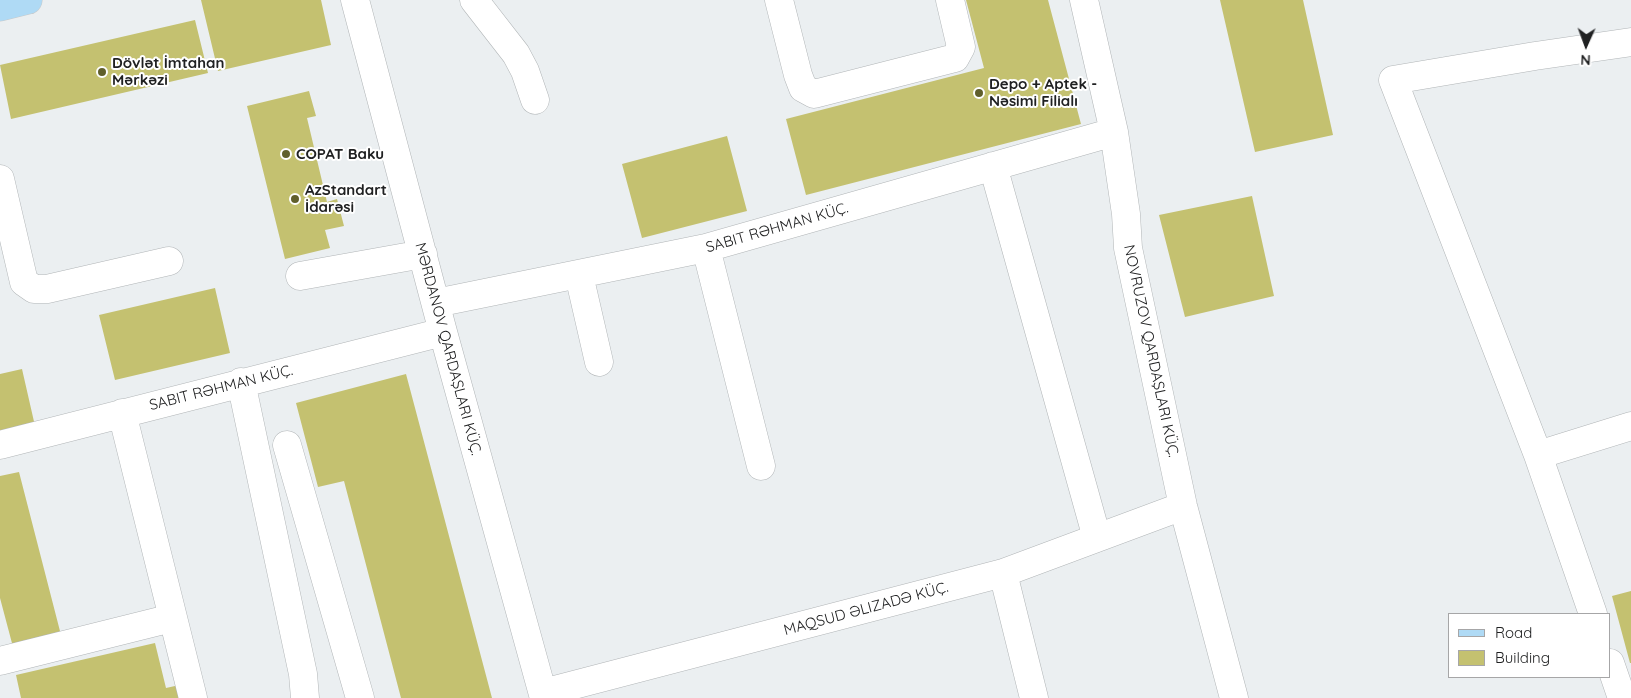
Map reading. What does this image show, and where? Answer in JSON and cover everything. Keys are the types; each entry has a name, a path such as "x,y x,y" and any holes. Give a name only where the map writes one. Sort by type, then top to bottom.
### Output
{"main road":[{"path":"0,7 28,0"}],"street":[{"path":"354,0 543,696"},
{"path":"474,0 516,54 526,71 535,100"},
{"path":"779,0 798,76 803,88 814,94 955,58 961,47 950,0"},
{"path":"1084,0 1114,132 1126,214 1128,248 1183,506 1234,698"},
{"path":"1593,613 1538,455 1393,80 1631,42"},
{"name":"SABIT RƏHMAN KÜÇ.","path":"436,303 706,248 1114,132"},
{"path":"993,166 1097,538"},
{"path":"0,179 24,282 34,289 47,289 169,261"},
{"path":"706,248 761,466"},
{"path":"300,276 423,254"},
{"path":"579,275 599,362"},
{"name":"SABIT RƏHMAN KÜÇ.","path":"0,445 443,332"},
{"path":"241,382 303,674 305,698"},
{"path":"122,413 193,698"},
{"path":"1538,455 1631,426"},
{"path":"286,445 360,698"},
{"name":"MAQSUD ƏLIZADƏ KÜÇ.","path":"543,696 1003,573 1183,506"},
{"path":"1003,573 1034,698"},
{"path":"0,661 172,618"},
{"path":"1611,666 1622,698"}],"building":[{"path":"201,0 321,0 331,45 218,71"},
{"name":"Depo + Aptek - Nəsimi Filialı","path":"966,0 1048,0 1081,124 806,195 786,119 984,68"},
{"path":"1220,0 1303,0 1333,135 1255,152"},
{"path":"195,20 208,73 11,119 0,65"},
{"path":"309,91 316,116 307,118 327,202 337,199 344,226 325,230 330,248 285,259 247,106"},
{"path":"727,136 747,211 642,238 622,164"},
{"path":"1252,196 1274,296 1185,317 1159,215"},
{"path":"215,288 230,353 115,380 99,315"},
{"path":"22,369 35,426 0,434 0,374"},
{"path":"406,374 492,698 401,698 344,481 318,487 296,403"},
{"path":"19,472 61,635 13,647 0,598 0,476"},
{"path":"1631,591 1631,663 1630,663 1612,596"},
{"path":"155,643 166,688 184,684 188,698 21,698 16,675"}],"place":[{"name":"Dövlət İmtahan Mərkəzi","path":"102,72"},
{"name":"Depo + Aptek - Nəsimi Filialı","path":"979,93"},
{"name":"COPAT Baku","path":"286,154"},
{"name":"AzStandart İdarəsi","path":"295,199"}]}
